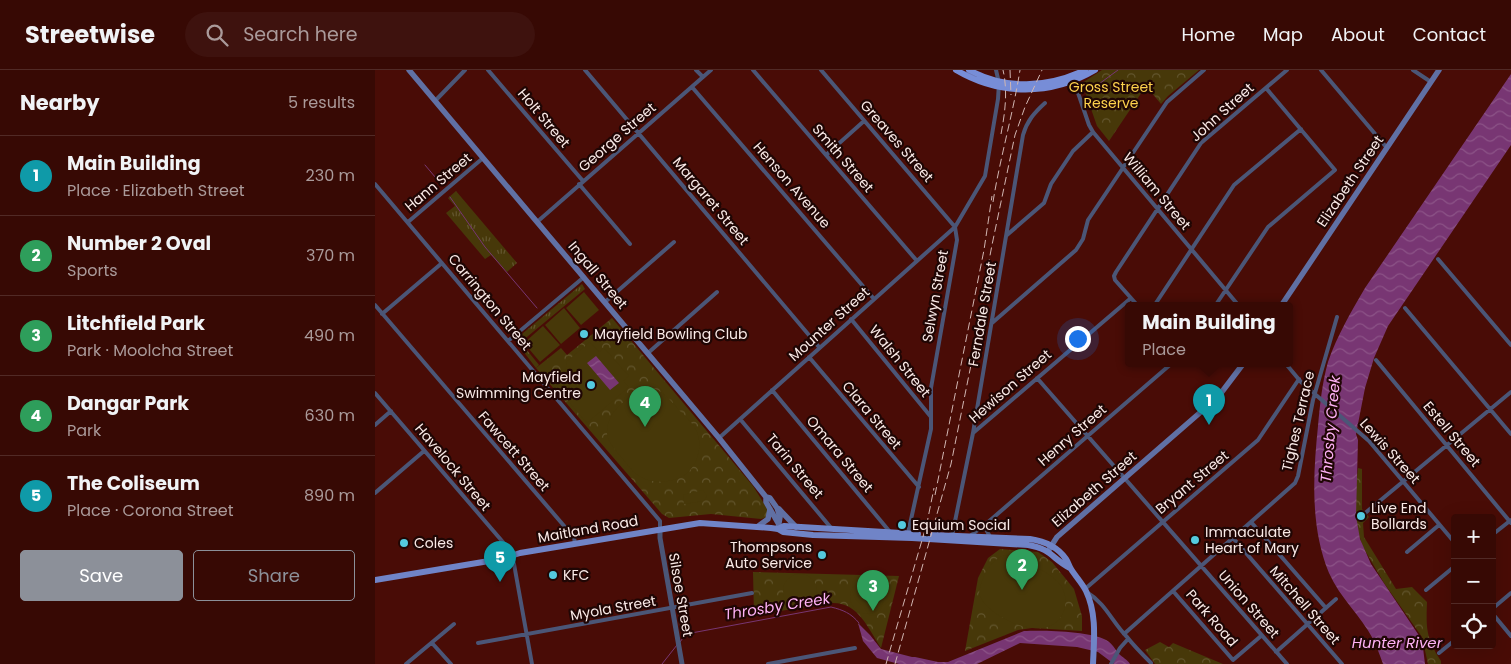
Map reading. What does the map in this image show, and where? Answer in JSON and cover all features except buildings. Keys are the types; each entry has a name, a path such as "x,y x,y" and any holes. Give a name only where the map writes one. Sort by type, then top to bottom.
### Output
{"highway":[{"path":"956,70 981,80 1047,86 1074,81 1095,70"},
{"path":"969,70 981,80"},
{"path":"1047,86 1085,70"}],"main road":[{"name":"Ingall Street","path":"409,70 648,353 766,497 770,498 773,508 796,527"},
{"name":"Elizabeth Street","path":"1284,302 1439,70"},
{"name":"Elizabeth Street","path":"1049,548 1057,537 1218,397 1241,367"},
{"path":"773,508 780,518 778,526"},
{"path":"757,527 768,519 773,508"},
{"name":"Maitland Road","path":"375,580 700,523 890,532 911,535"},
{"name":"Maitland Road","path":"778,526 783,532 813,535 911,535 1049,548"},
{"name":"Maitland Road","path":"947,537 1029,539 1049,548 1061,564 1070,568 1086,590 1092,610 1093,664"}],"street":[{"path":"435,101 465,70"},
{"name":"Holt Street","path":"489,70 630,244"},
{"name":"Margaret Street","path":"585,70 819,348"},
{"path":"696,70 703,78"},
{"name":"George Street","path":"537,222 711,70"},
{"name":"Smith Street","path":"753,70 917,260"},
{"name":"Greaves Street","path":"821,70 955,227"},
{"path":"955,227 985,176 998,99 999,84 996,70"},
{"path":"993,323 1073,254 1081,243 1088,220 1168,101 1204,70"},
{"name":"John Street","path":"1131,298 1114,278 1116,272 1201,143 1287,70"},
{"path":"1321,70 1387,148"},
{"path":"1413,70 1431,82"},
{"name":"William Street","path":"1074,81 1093,132 1236,302"},
{"name":"Henson Avenue","path":"692,87 874,299"},
{"path":"1218,302 1268,227 1335,170 1266,88"},
{"name":"Ferndale Street","path":"947,537 973,433 1025,126 1033,114 1045,103"},
{"path":"826,155 864,121"},
{"path":"1157,302 1234,185 1301,129"},
{"path":"1007,235 1044,202 1051,184 1073,151 1093,132"},
{"name":"Hann Street","path":"408,222 483,158"},
{"name":"Carrington Street","path":"375,184 660,521 660,529"},
{"name":"Mounter Street","path":"719,438 955,227"},
{"name":"Selwyn Street","path":"911,535 931,429 930,395 957,240 955,227"},
{"path":"605,302 675,242"},
{"path":"1439,259 1511,345"},
{"path":"379,312 442,263"},
{"path":"508,341 584,277"},
{"path":"648,353 717,292"},
{"path":"1131,298 1134,302"},
{"name":"Hewison Street","path":"1126,302 1131,298"},
{"name":"Hewison Street","path":"973,433 1125,303"},
{"name":"Fawcett Street","path":"375,305 379,312 565,527 575,544"},
{"path":"1405,308 1511,434"},
{"name":"Tighes Terrace","path":"1124,634 1289,488 1298,476 1313,400 1337,318"},
{"name":"Walsh Street","path":"851,319 931,417"},
{"name":"Clara Street","path":"809,357 919,487"},
{"name":"Estell Street","path":"1376,360 1511,521"},
{"name":"Henry Street","path":"969,537 1168,367"},
{"path":"1288,367 1301,382"},
{"name":"Union Street","path":"1037,378 1287,664"},
{"name":"Lewis Street","path":"1301,382 1369,442 1451,538"},
{"name":"Bryant Street","path":"1086,590 1258,440 1301,382"},
{"name":"Omara Street","path":"772,390 890,532"},
{"path":"1364,514 1511,392"},
{"name":"Havelock Street","path":"375,393 506,546 511,556"},
{"path":"375,425 391,411"},
{"name":"Tarin Street","path":"740,419 832,529"},
{"path":"375,493 425,451"},
{"path":"1496,532 1511,521"},
{"path":"1251,522 1327,608"},
{"path":"987,523 986,529 990,537"},
{"path":"1407,552 1439,525"},
{"name":"Silsoe Street","path":"660,529 659,537 682,664"},
{"name":"Mitchell Street","path":"1233,538 1342,664"},
{"path":"511,556 532,664"},
{"path":"1426,590 1451,570"},
{"path":"1086,590 1097,598 1128,639 1151,663"},
{"name":"Park Road","path":"1173,591 1233,660 1261,636"},
{"name":"Myola Street","path":"478,643 752,593"},
{"path":"1496,606 1511,593"},
{"path":"1276,652 1337,599"},
{"path":"1496,618 1511,636"},
{"path":"407,664 454,624"},
{"path":"1112,663 1119,648 1128,639"},
{"path":"432,643 451,664"},
{"path":"1439,653 1451,643"},
{"path":"768,664 855,648"}],"green space":[{"name":"Gross Street Reserve","path":"1102,70 1199,70 1161,104 1146,86 1109,141 1097,126 1082,83"},
{"path":"456,191 517,263 507,272 491,255 485,259 446,213 455,206 448,198"},
{"path":"582,284 585,289 522,341 522,344 539,365 536,368 516,342 516,339"},
{"path":"584,292 599,310 581,325 566,308"},
{"path":"564,308 580,328 561,344 545,325"},
{"path":"612,318 753,486 768,510 767,517 761,519 711,514 669,518 662,514 536,368 561,348 567,355"},
{"path":"543,326 560,345 540,362 524,343"},
{"name":"Mayfield Swimming Centre","path":"590,342 599,352 604,348 629,376 623,381 629,387 587,423 552,382 565,373 567,361"},
{"path":"655,389 668,398 689,420 696,429 699,438 699,450 692,468 683,476 667,481 644,479 636,474 609,442 607,435 609,422 617,408 639,393"},
{"path":"1358,468 1362,469 1362,509 1369,517 1363,523 1364,537 1396,589 1412,587 1427,602 1428,633 1441,664 1428,664 1422,637 1384,583 1363,547 1357,529 1354,509 1356,507 1355,497"},
{"path":"703,490 707,496 704,501 684,504 683,495"},
{"path":"1000,549 1038,552 1052,562 1074,589 1082,616 1082,631 1032,628 1018,630 965,651 978,578 988,558"},
{"path":"1005,555 1042,570 1058,582 1065,594 1066,601 1063,614 1054,624 1038,628 1018,625 998,615 983,602 979,594 984,576 994,561"},
{"path":"753,572 899,576 881,648 867,625 856,612 841,604 832,603 754,615"},
{"path":"800,574 812,579 817,591 812,603 800,608 788,603 783,591 788,579"},
{"path":"867,580 879,585 884,597 879,609 867,614 855,609 850,597 855,585"},
{"path":"1160,642 1169,647 1173,643 1223,664 1155,664 1145,650"}],"water":[{"name":"Hunter River","path":"1511,74 1511,145 1388,326 1374,358 1365,388 1356,434 1358,440 1356,516 1360,539 1371,564 1422,640 1425,664 1383,664 1363,622 1345,599 1329,573 1319,538 1314,501 1314,482 1320,402 1324,378 1336,343 1365,288"},
{"path":"596,356 619,383 610,390 587,363"},
{"path":"858,623 881,649 938,662 948,662 1024,631 1043,631 1078,633 1099,637 1110,643 1130,664 1114,664 1098,652 1077,647 1020,643 977,664 899,664 877,658 863,641"}],"waterway":[{"path":"1088,92 1118,70"},
{"path":"425,165 441,184"},
{"path":"450,197 485,247 537,308"},
{"name":"Throsby Creek","path":"680,642 686,634 831,607 846,612 859,623"},
{"name":"Throsby Creek","path":"662,664 677,645"}],"railway":[{"path":"1001,134 1005,102 1003,70"},
{"path":"1010,70 1011,95"},
{"path":"993,202 1020,70"},
{"path":"895,664 951,464 974,350 992,245 1015,135 1025,107 1042,70"},
{"path":"935,495 984,250 992,196"},
{"path":"886,664 927,523 934,488"}],"place":[{"name":"Mayfield Bowling Club","path":"584,334"},
{"name":"Mayfield Swimming Centre","path":"591,385"},
{"name":"Main Building","path":"1209,425"},
{"name":"Dangar Park","path":"645,427"},
{"name":"Live End Bollards","path":"1361,516"},
{"name":"Equium Social","path":"902,525"},
{"name":"Immaculate Heart of Mary","path":"1195,540"},
{"name":"Coles","path":"404,543"},
{"name":"Thompsons Auto Service","path":"822,555"},
{"name":"KFC","path":"553,575"},
{"name":"The Coliseum","path":"500,582"},
{"name":"Number 2 Oval","path":"1022,590"},
{"name":"Litchfield Park","path":"873,611"}]}
